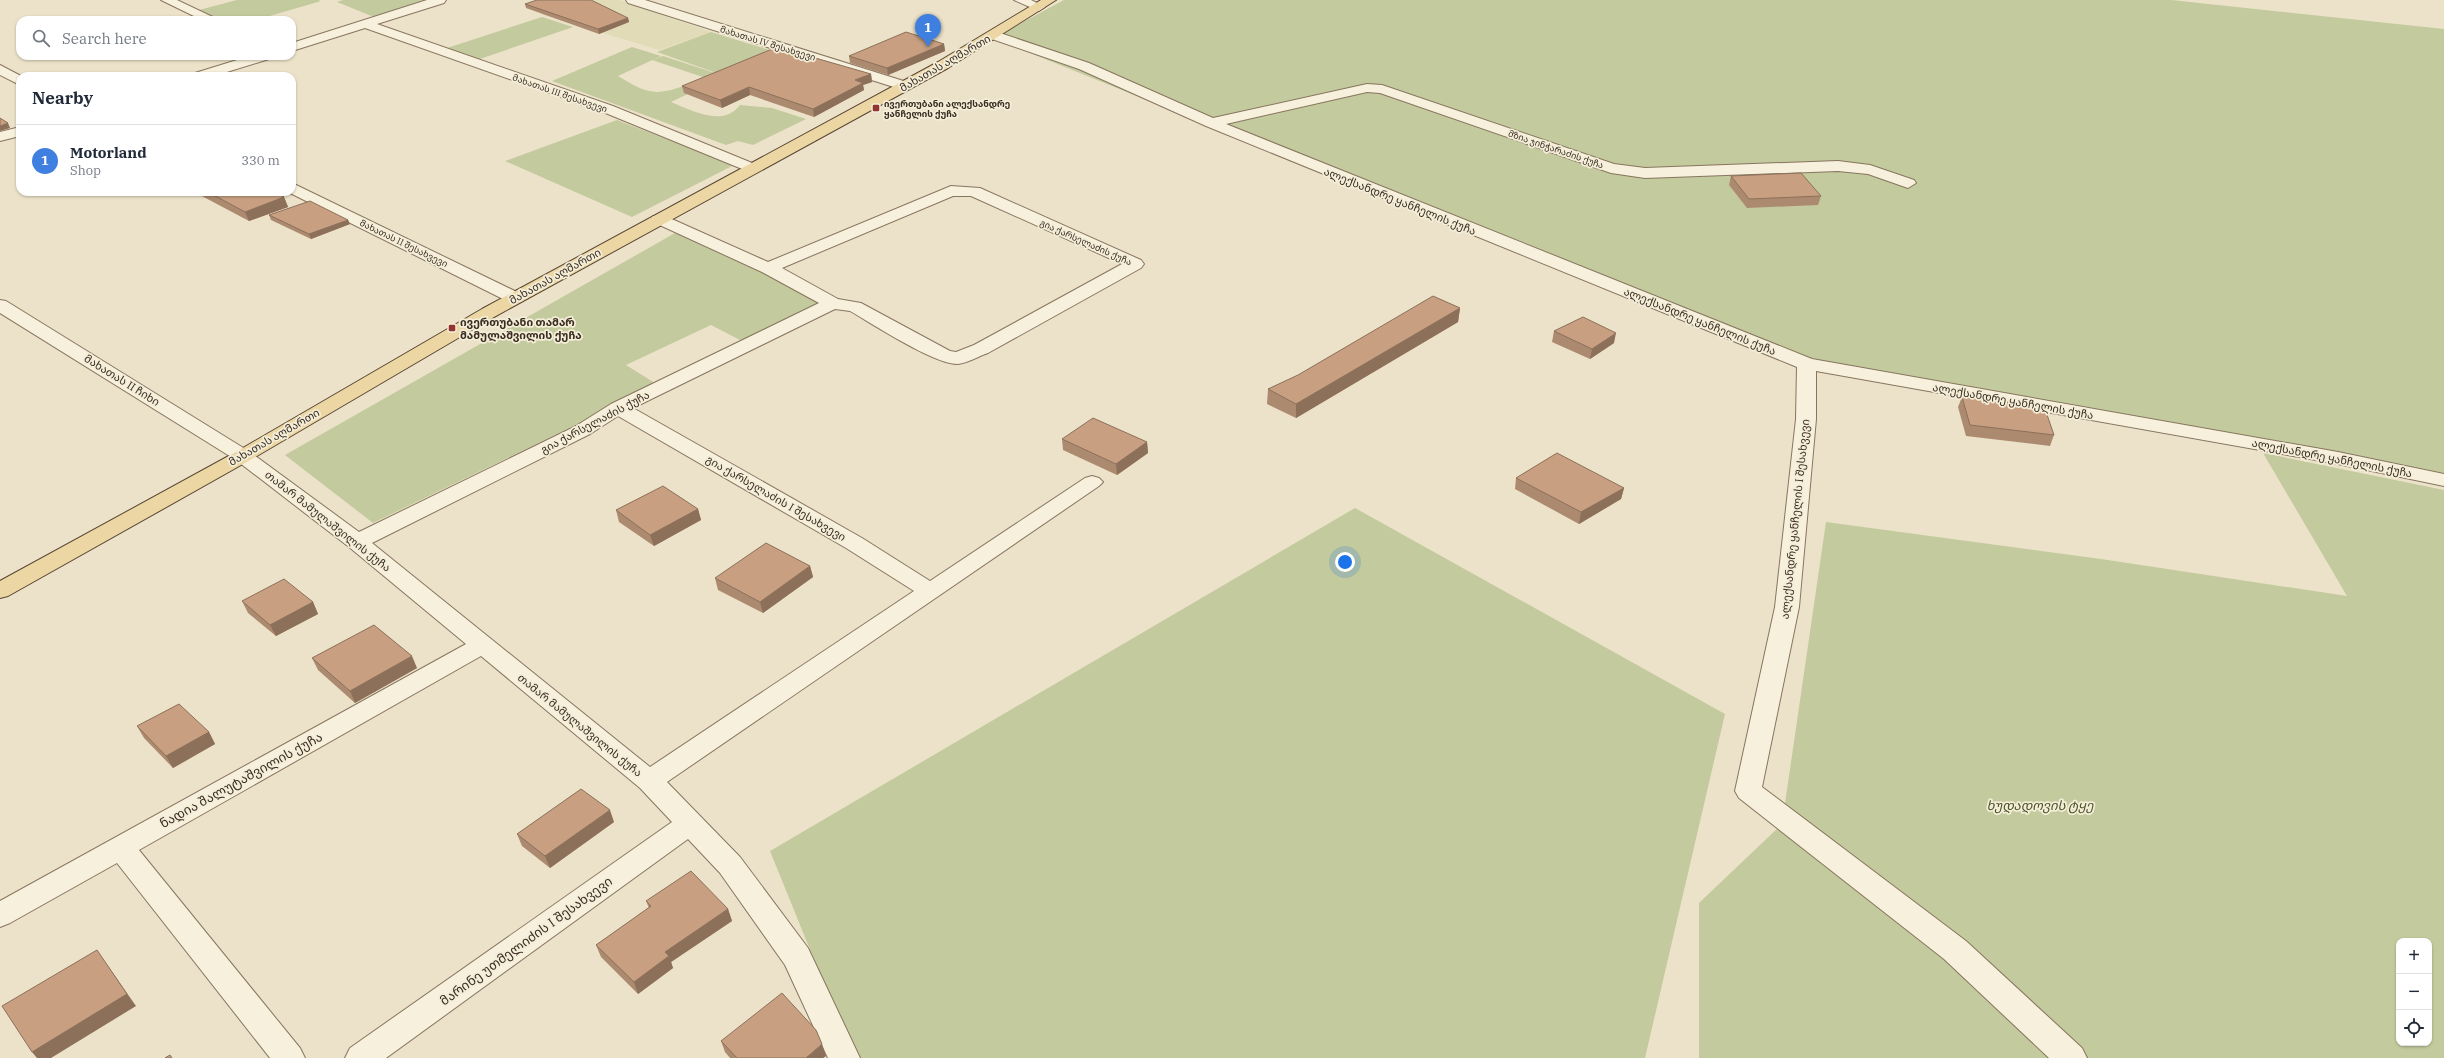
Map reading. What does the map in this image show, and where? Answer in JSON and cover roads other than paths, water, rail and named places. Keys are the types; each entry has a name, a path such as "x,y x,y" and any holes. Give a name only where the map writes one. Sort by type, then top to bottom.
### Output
{"main road":[{"name":"მახათას აღმართი","path":"0,591 243,456 515,298 905,86 1050,0"}],"street":[{"path":"167,0 204,16"},
{"path":"296,46 440,0"},
{"name":"მახათას IV შესახვევი","path":"632,0 905,86"},
{"path":"1020,0 1039,7"},
{"name":"მახათას III შესახვევი","path":"366,24 608,109 752,168"},
{"name":"ალექსანდრე ყანჩელის ქუჩა","path":"994,34 1084,66 1211,123 1807,364 2338,458 2444,480"},
{"path":"213,72 251,60"},
{"path":"0,69 16,79"},
{"name":"მზია ჯინჭარაძის ქუჩა","path":"1211,123 1367,88 1382,89 1611,168 1645,173 1838,166 1870,170 1908,183"},
{"path":"0,137 16,132"},
{"name":"გია ქარსელაძის ქუჩა","path":"659,219 768,268 833,303 855,307 941,354 958,358 981,349 1135,264 974,191 964,189 951,190 768,268"},
{"name":"მახათას II შესახვევი","path":"296,190 515,298"},
{"name":"გია ქარსელაძის ქუჩა","path":"357,542 583,430 618,408 833,303"},
{"name":"მახათას II ჩიხი","path":"0,305 243,456"},
{"name":"ალექსანდრე ყანჩელის I შესახვევი","path":"1807,364 1806,419 1787,607 1748,791 1955,950 2071,1058"},
{"name":"გია ქარსელაძის I შესახვევი","path":"618,408 854,543 931,592"},
{"name":"თამარ მამულაშვილის ქუჩა","path":"243,456 357,542 649,781 730,865 797,957 844,1058"},
{"path":"649,781 1092,482"},
{"name":"ნადია შალუტაშვილის ქუჩა","path":"0,915 482,645"},
{"name":"მარინე უთმელიძის I შესახვევი","path":"361,1058 690,823"},
{"path":"120,847 289,1058"}],"place":[{"name":"Motorland","path":"928,47"},
{"name":"ივერთუბანი ალექსანდრე ყანჩელის ქუჩა","path":"876,108"},
{"name":"ივერთუბანი თამარ მამულაშვილის ქუჩა","path":"452,328"}],"park label":[{"name":"ხუდადოვის ტყე","path":"2040,805"}]}
